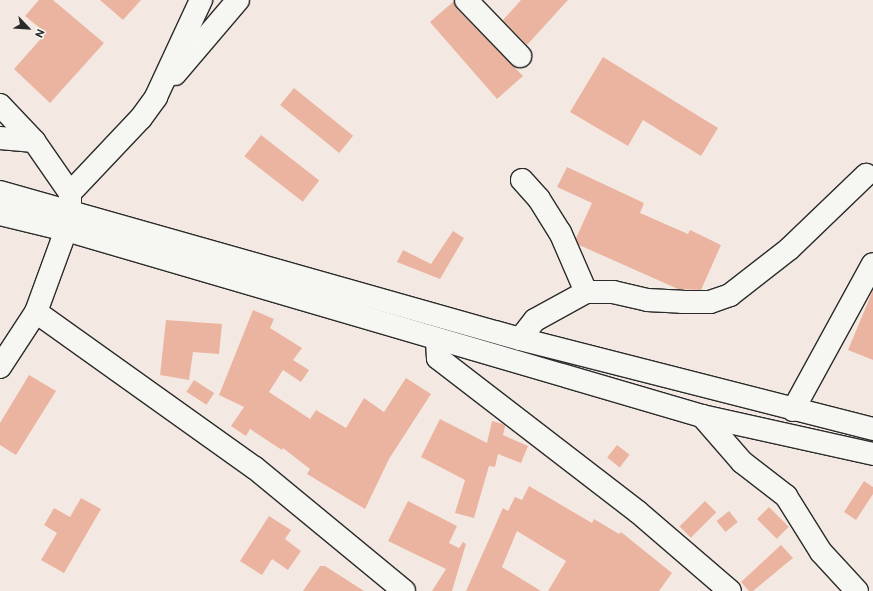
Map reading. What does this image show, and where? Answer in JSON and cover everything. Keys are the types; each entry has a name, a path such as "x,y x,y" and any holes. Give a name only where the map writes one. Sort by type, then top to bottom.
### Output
{"street":[{"path":"156,97 201,0"},
{"path":"0,366 36,312 69,211 156,97 238,0"},
{"path":"466,0 520,56"},
{"path":"0,105 34,141 69,211"},
{"path":"0,138 34,141"},
{"path":"520,339 535,320 586,292 613,292 647,300 682,302 710,302 730,295 789,249 866,175"},
{"path":"522,180 539,199 560,232 586,292"},
{"path":"0,192 520,339 793,410 873,429"},
{"path":"0,214 69,211 437,340 702,416 873,454"},
{"path":"793,410 873,264"},
{"path":"36,312 255,468 399,589"},
{"path":"437,340 438,358 638,512 730,591"},
{"path":"702,416 742,462 786,496 821,552 857,591"}],"building":[{"path":"39,0 53,0 104,43 50,103 14,69 46,33 25,16"},
{"path":"100,0 141,0 123,20"},
{"path":"521,0 568,0 527,45 503,20"},
{"path":"454,1 457,9 523,76 497,99 430,22"},
{"path":"603,57 718,128 701,156 643,120 628,146 570,112"},
{"path":"294,88 353,136 339,153 280,105"},
{"path":"261,135 319,181 303,202 244,156"},
{"path":"567,167 644,203 640,213 688,234 690,230 721,245 701,290 678,289 579,245 576,238 592,203 557,187"},
{"path":"453,231 464,238 440,279 397,262 403,250 431,264"},
{"path":"873,290 873,360 848,350"},
{"path":"253,310 274,319 270,328 302,348 293,360 309,370 301,382 283,370 269,392 310,419 316,410 346,428 364,398 384,412 406,378 431,394 389,459 365,509 307,474 310,469 283,448 282,450 250,429 246,436 231,426 244,407 219,395"},
{"path":"166,320 222,324 219,354 193,352 189,380 160,375"},
{"path":"29,375 56,391 16,455 0,445 0,423"},
{"path":"194,380 214,393 207,405 186,392"},
{"path":"440,419 487,443 492,421 503,424 505,426 503,435 528,446 521,463 498,454 495,467 489,466 474,518 455,513 465,480 421,457"},
{"path":"617,445 630,455 620,467 607,458"},
{"path":"864,481 873,487 873,494 856,520 844,512"},
{"path":"529,486 592,523 594,519 619,534 621,532 672,573 659,591 548,591 566,561 517,531 502,567 541,591 466,591 503,508 508,511 515,497 522,500"},
{"path":"81,498 101,509 64,573 41,560 57,533 44,525 54,508 70,517"},
{"path":"408,501 457,526 449,543 459,548 463,542 466,544 452,591 432,591 446,569 388,541"},
{"path":"705,501 716,512 691,538 680,526"},
{"path":"769,507 789,527 777,539 757,519"},
{"path":"729,511 738,522 725,532 717,521"},
{"path":"269,516 291,530 285,539 301,551 288,570 272,559 262,575 240,561"},
{"path":"781,545 793,558 753,591 749,591 741,582"},
{"path":"320,566 325,566 364,591 303,591"}]}
